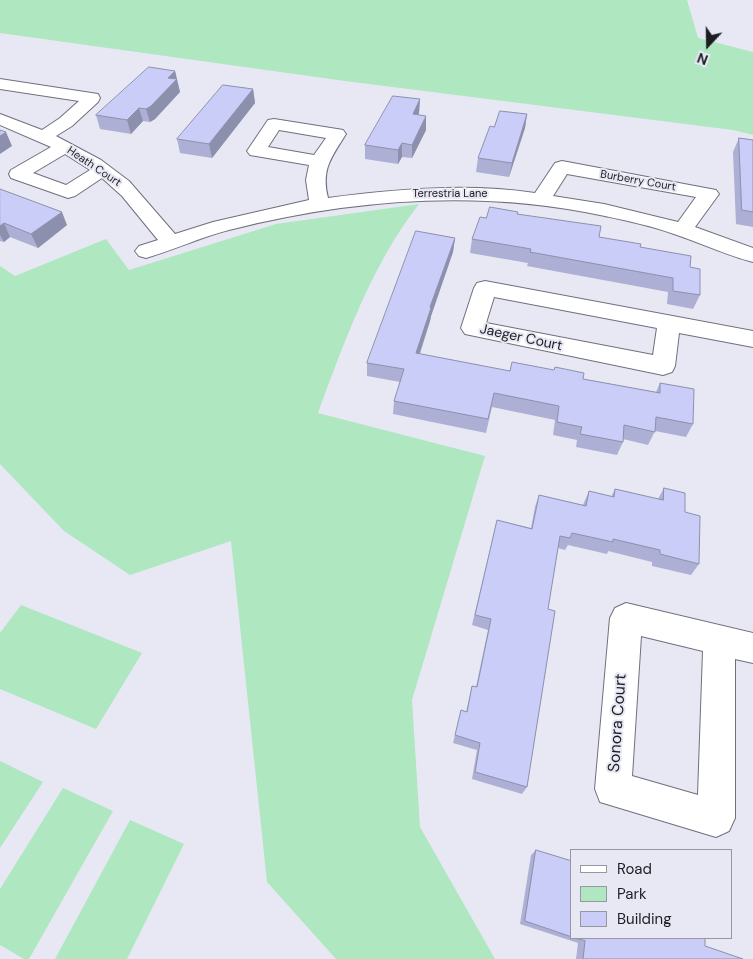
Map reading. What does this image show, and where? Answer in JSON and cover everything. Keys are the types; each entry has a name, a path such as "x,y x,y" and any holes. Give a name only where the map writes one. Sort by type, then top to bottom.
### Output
{"street":[{"path":"0,84 92,98 66,122 43,137"},
{"name":"Heath Court","path":"0,119 64,147 102,170 129,192 170,241"},
{"path":"64,147 18,174 68,192 102,170"},
{"path":"319,202 314,182 314,173 320,161"},
{"name":"Burberry Court","path":"541,199 562,167 709,194 683,229"},
{"name":"Terrestria Lane","path":"146,251 170,241 247,218 319,202 407,194 494,194 541,199 611,211 683,229 753,254"},
{"name":"Jaeger Court","path":"669,324 663,366 473,328 485,288 753,339"},
{"name":"Sonora Court","path":"719,640 716,818 613,789 626,618 753,648"}],"green space":[{"path":"0,0 687,0 698,38 753,52 753,135 733,130 345,81 0,33"},
{"path":"419,204 402,228 373,278 338,358 318,413 485,456 412,700 420,827 495,959 336,959 267,882 231,541 130,575 64,531 0,464 0,266 15,276 106,239 129,270 276,224"},
{"path":"21,605 142,653 96,729 0,689 0,633"},
{"path":"0,761 43,782 0,848"},
{"path":"63,788 113,811 29,959 24,959 0,945 0,889"},
{"path":"130,820 184,844 127,959 55,959"}],"building":[{"path":"149,67 175,71 168,78 177,79 151,106 146,109 139,108 127,120 96,115"},
{"path":"223,85 253,89 209,144 177,139"},
{"path":"393,96 420,99 413,114 426,116 412,145 402,143 398,150 365,145"},
{"path":"500,111 527,114 512,163 478,158 490,126 494,127"},
{"path":"0,130 6,132 0,136"},
{"path":"739,138 753,140 753,212 742,210"},
{"path":"0,189 62,212 31,234 4,223 0,226"},
{"path":"490,207 518,212 517,214 601,226 599,237 641,244 640,247 691,256 690,267 700,269 700,295 673,291 673,278 530,252 531,249 472,239 480,217 486,218"},
{"path":"416,231 455,238 430,307 416,353 510,371 512,362 554,370 555,367 584,373 583,379 660,393 660,383 694,389 693,424 656,417 655,432 624,425 623,442 580,434 582,427 557,422 559,406 494,393 488,419 394,401 404,369 367,363"},
{"path":"664,488 685,493 685,512 700,516 699,564 660,554 660,550 613,539 613,542 572,533 570,538 560,536 548,609 555,611 527,787 475,772 480,743 455,735 461,710 467,712 472,686 477,687 491,619 475,615 497,520 532,529 539,495 586,506 589,491 614,497 615,489 663,500"},
{"path":"536,850 570,860 570,936 525,921"},
{"path":"578,939 705,939 705,946 743,959 583,959 585,941"}]}
